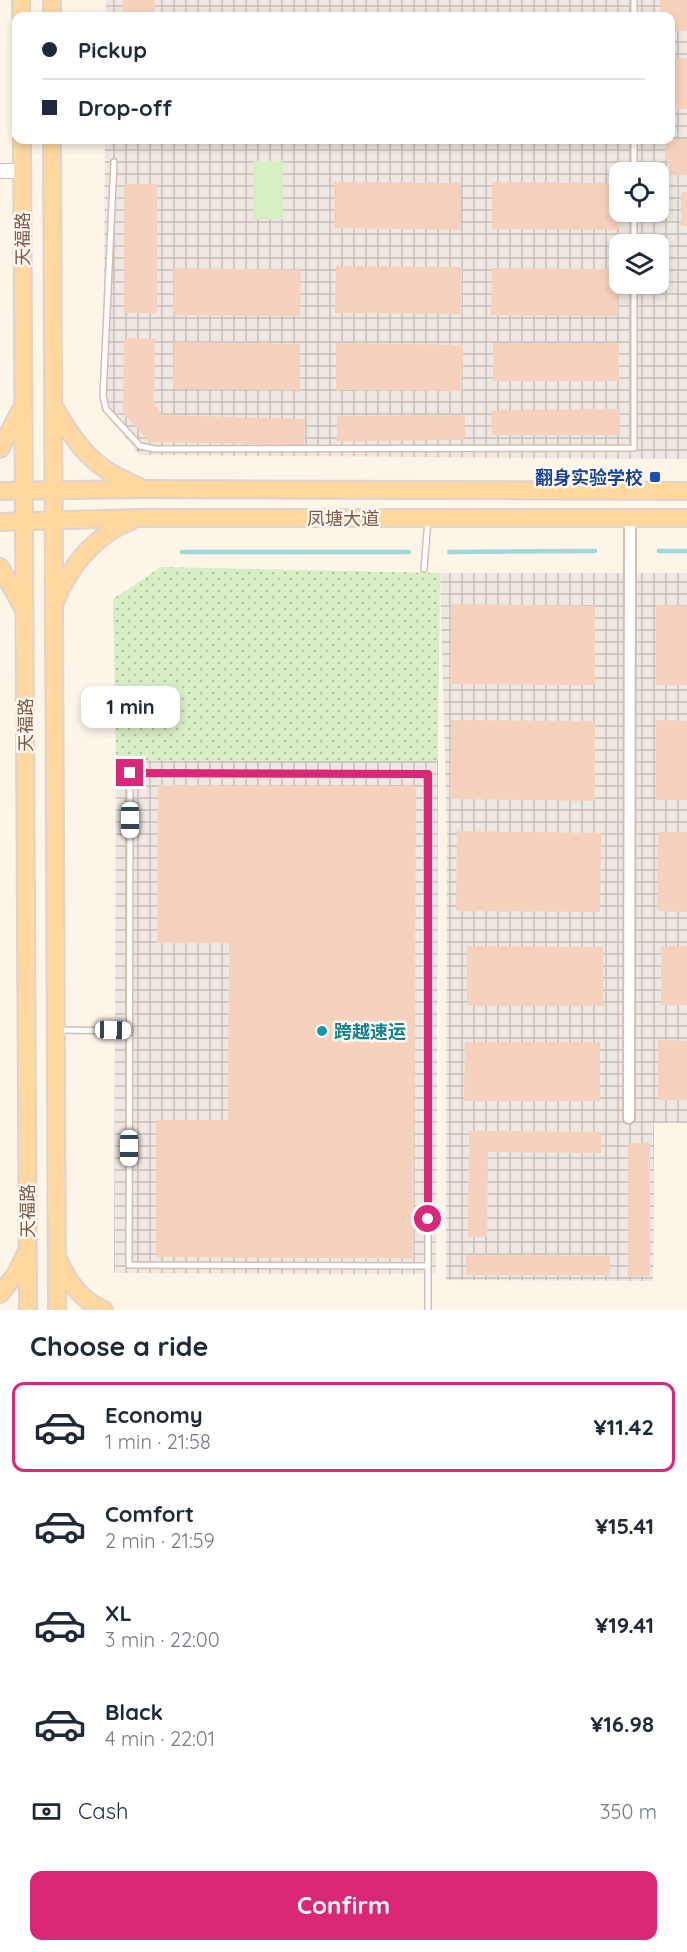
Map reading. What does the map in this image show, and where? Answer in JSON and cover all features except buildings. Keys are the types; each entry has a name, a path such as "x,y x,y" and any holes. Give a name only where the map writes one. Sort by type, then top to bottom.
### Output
{"main road":[{"name":"天福路","path":"22,144 28,1310"},
{"name":"天福路","path":"52,144 57,1310"},
{"path":"0,449 23,404"},
{"path":"53,405 78,444 90,458 105,471 144,489"},
{"name":"凤塘大道","path":"0,491 144,489 687,491"},
{"path":"53,607 64,580 76,562 114,529 138,518"},
{"name":"凤塘大道","path":"0,522 138,518 687,518"},
{"path":"0,567 24,610"},
{"path":"0,1294 15,1275 27,1250"},
{"path":"57,1257 73,1286 86,1299 104,1310"}],"street":[{"path":"0,171 22,171"},
{"path":"629,1118 630,517"}],"lane":[{"path":"634,144 634,162"},
{"path":"114,162 103,396 106,409 140,446 155,449 634,448 634,294"},
{"path":"424,569 428,518"},
{"path":"428,1266 129,1264 130,773 428,774 428,1266 428,1310"},
{"path":"56,1030 129,1031"}],"shaded area":[{"path":"106,0 687,0 687,459 140,455 103,411 105,144 675,144 675,12 106,12"},
{"path":"440,573 687,573 687,1123 654,1123 653,1281 446,1280 447,835"},
{"name":"跨越速运","path":"116,760 438,761 436,1274 114,1273"}],"green space":[{"path":"253,161 283,161 283,219 253,219"},
{"path":"161,567 440,573 438,761 116,760 113,599"}],"waterway":[{"path":"449,552 595,551"},
{"path":"659,551 687,551"},
{"path":"182,552 409,552"}],"place":[{"name":"翻身实验学校","path":"655,477"},
{"name":"跨越速运","path":"322,1031"}],"route":[{"path":"130,773 428,774 428,1219"}]}
